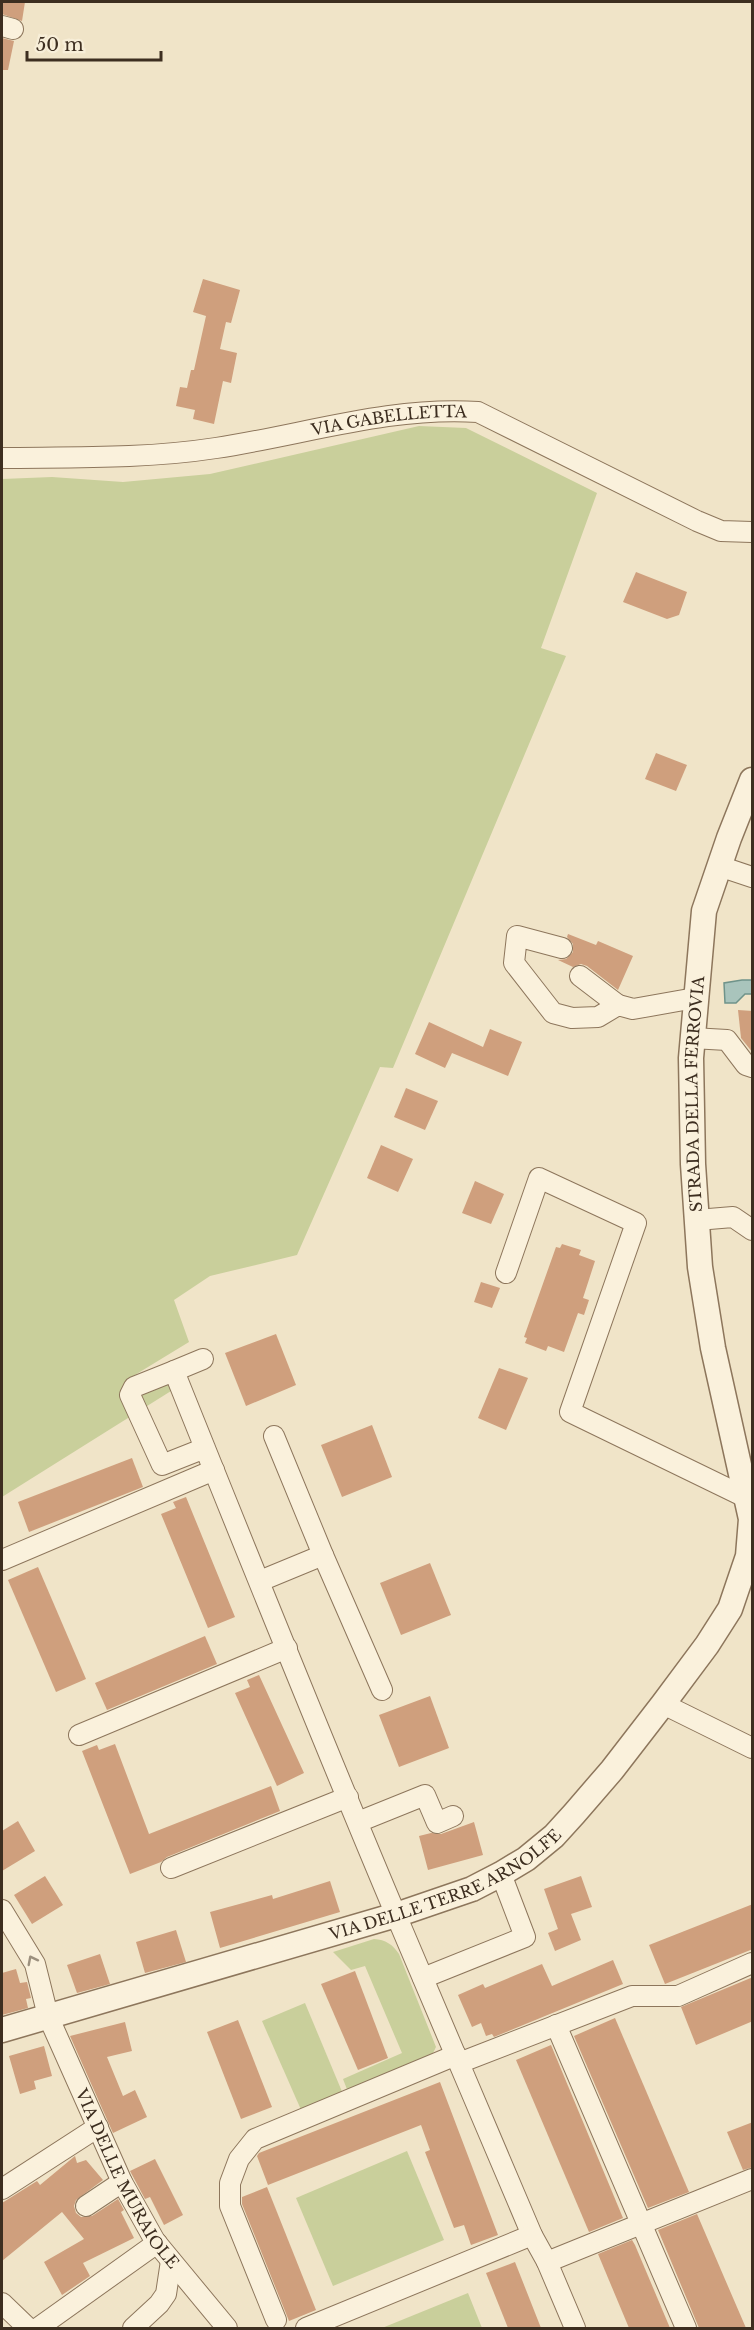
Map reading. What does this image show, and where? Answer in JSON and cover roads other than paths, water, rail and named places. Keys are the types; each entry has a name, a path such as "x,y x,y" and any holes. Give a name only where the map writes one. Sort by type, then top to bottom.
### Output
{"street":[{"name":"VIA GABELLETTA","path":"2,458 154,456 217,448 413,412 454,410 478,412 697,521 721,531 753,532"},
{"name":"STRADA DELLA FERROVIA","path":"751,1555 750,1512 713,1348 700,1268 693,1164 692,1038 704,911 753,780"},
{"path":"719,866 753,877"},
{"path":"562,948 517,936 514,963 553,1013 572,1018 598,1017 618,1005"},
{"path":"580,976 618,1005 633,1009 695,998"},
{"path":"692,1038 727,1040 746,1065 753,1067"},
{"path":"506,1273 539,1178 636,1222 570,1412 750,1512"},
{"path":"697,1220 733,1216 753,1230"},
{"path":"204,1359 134,1387 130,1395 162,1465 205,1448"},
{"path":"174,1371 396,1915 532,2235 547,2262 575,2328"},
{"path":"274,1436 382,1690"},
{"path":"2,1560 214,1470"},
{"path":"260,1581 323,1555"},
{"name":"VIA DELLE TERRE ARNOLFE","path":"2,2030 396,1915 472,1889 526,1859 554,1836 612,1770 707,1645 730,1609 751,1555"},
{"path":"79,1735 287,1648"},
{"path":"663,1704 753,1748"},
{"path":"358,1822 425,1795 437,1823 453,1816"},
{"path":"171,1868 348,1797"},
{"path":"423,1978 525,1937 501,1874"},
{"name":"VIA DELLE MURAIOLE","path":"2,1910 35,1964 48,2016 122,2182 155,2240 226,2328"},
{"path":"276,2320 230,2206 231,2183 239,2159 255,2139 458,2059 632,1996 678,1996 753,1963"},
{"path":"556,2025 686,2328"},
{"path":"2,2189 98,2127"},
{"path":"547,2262 753,2179"},
{"path":"86,2206 122,2182"},
{"path":"306,2328 532,2235"},
{"path":"50,2309 155,2240"},
{"path":"38,2328 155,2240"},
{"path":"133,2328 159,2304 165,2294 171,2261"},
{"path":"2,2303 28,2328"}],"water":[{"path":"752,980 752,994 745,994 736,1003 725,1003 724,983"}]}
